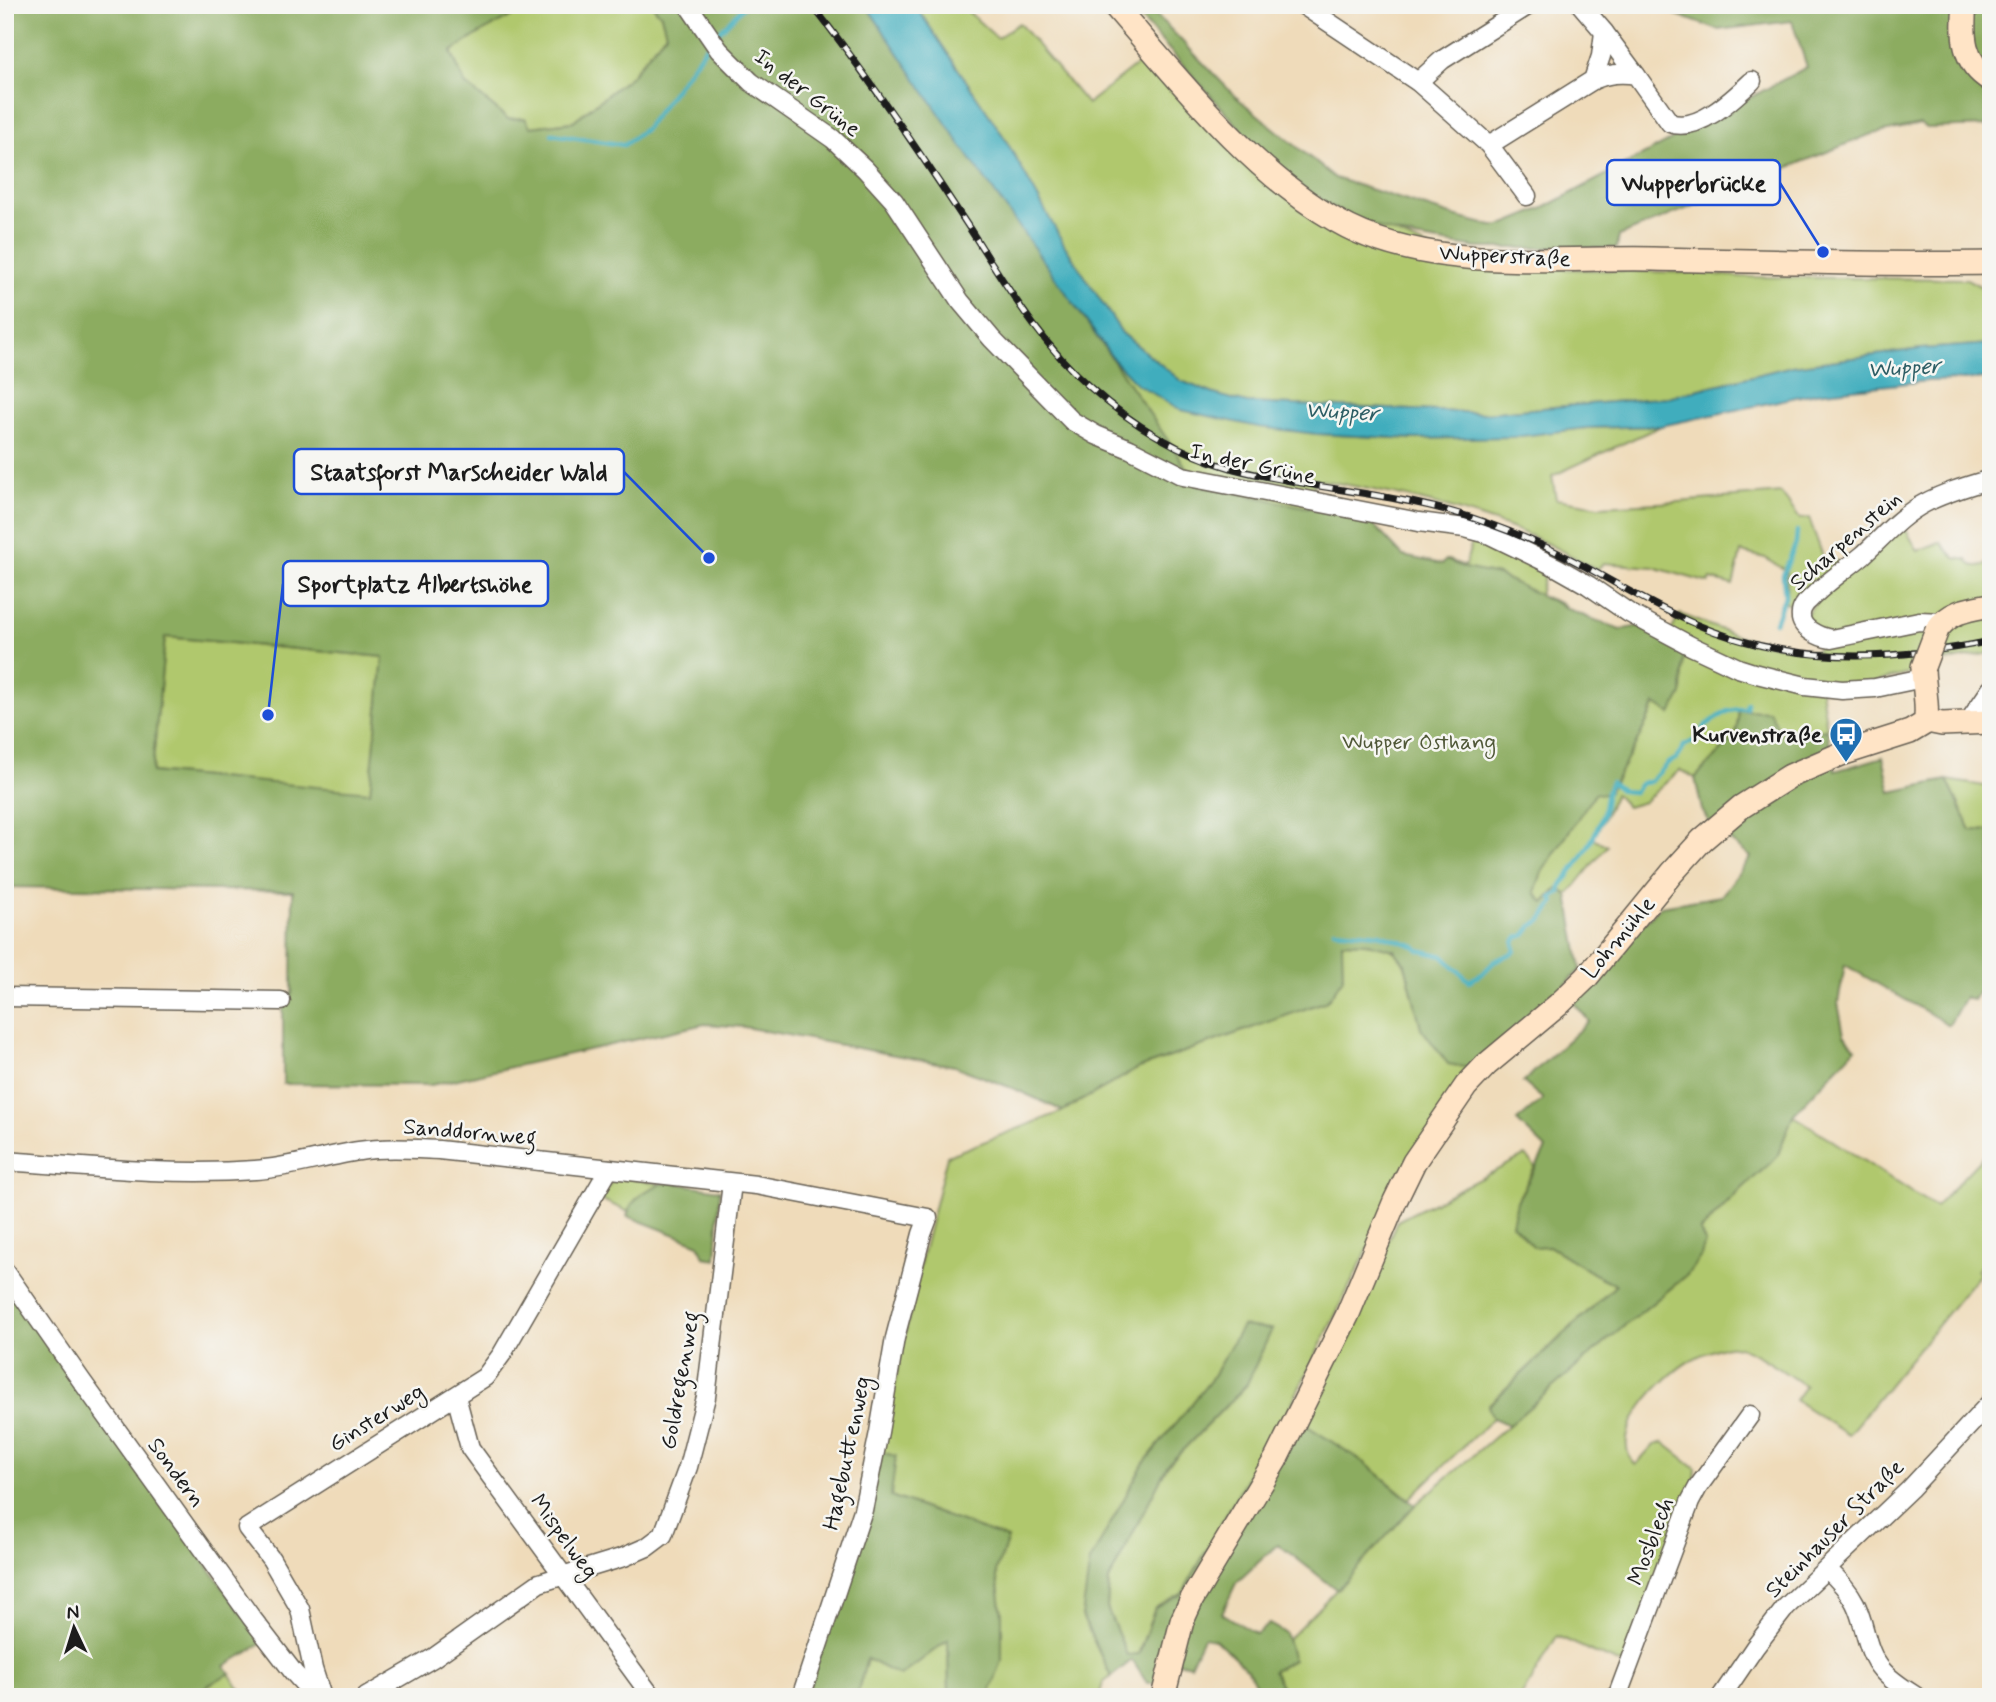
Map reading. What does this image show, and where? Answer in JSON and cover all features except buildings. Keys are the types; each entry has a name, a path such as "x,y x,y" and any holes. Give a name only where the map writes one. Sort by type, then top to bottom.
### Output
{"main road":[{"name":"Wupperstraße","path":"1114,5 1225,130 1288,188 1339,223 1396,244 1465,257 1991,263"},
{"path":"1965,5 1963,30 1966,51 1973,64 1991,80"},
{"path":"1991,606 1956,612 1940,626 1923,673 1927,721 1942,724 1991,722"},
{"name":"Lohmühle","path":"1163,1697 1171,1659 1192,1599 1276,1459 1347,1315 1414,1162 1466,1086 1486,1065 1586,978 1672,873 1702,840 1741,807 1790,776 1841,754 1910,732 1922,727 1927,721"}],"street":[{"name":"In der Grüne","path":"688,5 719,50 751,82 833,139 865,169 894,201 961,301 992,339 1072,421 1096,435 1183,476 1488,534 1558,568 1629,613 1691,646 1757,674 1805,687 1842,691 1875,688 1923,673"},
{"path":"1303,5 1327,11 1418,82 1489,145 1527,196"},
{"path":"1418,82 1442,60 1529,5"},
{"path":"1581,5 1604,32 1670,123 1678,126 1695,123 1732,100 1752,80"},
{"path":"1593,80 1601,56 1604,32"},
{"path":"1489,145 1593,80 1622,72 1636,75"},
{"name":"Scharpenstein","path":"1940,626 1919,621 1831,639 1823,638 1810,630 1801,618 1801,611 1809,599 1865,553 1903,517 1947,492 1991,479"},
{"path":"1967,724 1991,689"},
{"path":"5,997 281,1001"},
{"name":"Sanddornweg","path":"5,1161 183,1172 237,1171 278,1167 360,1151 399,1148 439,1150 756,1185 928,1218"},
{"name":"Ginsterweg","path":"319,1697 300,1609 271,1559 247,1528 485,1377 502,1354 609,1169"},
{"name":"Goldregenweg","path":"366,1697 433,1658 539,1583 624,1556 647,1547 663,1535 688,1467 706,1397 732,1183"},
{"name":"Hagebuttenweg","path":"801,1697 863,1510 895,1338 928,1218"},
{"name":"Sondern","path":"5,1271 251,1617 294,1672 319,1697"},
{"name":"Mispelweg","path":"456,1396 470,1448 653,1697"},
{"name":"Steinhauser Straße","path":"1721,1697 1786,1607 1910,1489 1991,1402"},
{"name":"Mosblech","path":"1617,1697 1690,1502 1750,1415"},
{"path":"1827,1569 1847,1589 1855,1603 1866,1641 1881,1669 1917,1697"}],"green space":[{"name":"Wupper Osthang","path":"5,5 533,5 485,30 451,52 465,84 508,119 525,118 530,127 572,122 630,77 666,33 661,15 652,5 866,5 1198,485 1369,520 1403,556 1442,564 1446,560 1465,568 1498,575 1577,613 1620,630 1643,625 1684,652 1682,694 1671,714 1655,704 1607,795 1595,793 1542,872 1535,892 1544,903 1558,888 1568,895 1581,969 1550,1001 1469,1068 1448,1064 1421,1028 1405,964 1394,950 1367,943 1342,942 1343,978 1327,1001 1139,1068 1061,1112 1017,1090 954,1066 744,1027 705,1024 431,1085 283,1084 283,1007 285,995 292,994 293,891 5,887","holes":["165,637 383,657 370,792 152,772"]},
{"path":"533,5 652,5 661,15 666,33 630,77 572,122 530,127 525,118 508,119 465,84 451,51"},
{"name":"Wupper Osthang","path":"702,5 893,5 1105,327 1176,390 1319,434 1415,439 1516,436 1588,428 1661,426 1552,476 1556,499 1599,506 1781,493 1800,519 1809,518 1824,559 1847,563 1898,516 1918,551 1940,542 1955,558 1967,560 1972,565 1991,563 1991,653 1941,662 1908,674 1866,684 1820,683 1827,729 1781,735 1769,711 1739,710 1736,735 1695,778 1680,770 1644,802 1627,807 1615,794 1594,838 1607,846 1568,895 1558,888 1544,903 1535,893 1542,872 1595,792 1635,746 1656,703 1671,714 1684,660 1505,878 1469,1068 1364,1257 1287,1413 1249,1474 1182,1594 1155,1608 1138,1654 1127,1656 1107,1608 1109,1580 1167,1466 1247,1385 1242,1327 1082,1616 1111,1677 1103,1683 1099,1697 982,1697 990,1693 1002,1614 996,1571 1008,1539 890,1496 896,1457 880,1452 921,1260 947,1156 1061,1112 1139,1068 1327,1001 1343,978 1341,942 1378,945 1394,952 1405,966 1414,1000 1416,966","holes":["1315,479 1418,500 1494,522 1539,540 1597,570 1603,563 1653,567 1709,583 1711,579 1733,585 1741,552 1765,558 1787,571 1786,597 1783,602 1791,605 1846,563 1805,616 1818,640 1817,651 1774,645 1735,635 1680,614 1666,641 1624,632 1569,611 1563,604 1539,595 1546,567 1474,535 1465,566 1448,560 1431,586 1300,554"]},
{"path":"915,5 961,5 997,38 1019,23 1087,104 1144,59 1253,172 1471,266 1743,277 1967,279 1987,290 1991,302 1989,344 1921,349 1792,366 1668,397 1485,413 1247,403 1217,395 1181,381 1122,333 1065,247 1004,137"},
{"path":"1129,5 1147,5 1236,97 1335,178 1492,226 1500,226 1544,208 1807,67 1792,21 1718,30 1666,11 1660,5 1991,5 1991,126 1926,128 1920,124 1869,135 1619,236 1617,248 1477,248 1414,238 1381,229 1315,198 1271,163"},
{"path":"165,637 383,657 371,793 152,772"},
{"path":"1739,710 1769,711 1782,735 1827,729 1835,771 1883,757 1891,792 1947,780 1971,830 1991,831 1991,971 1973,1000 1965,997 1949,1025 1845,965 1838,1003 1844,1035 1856,1048 1793,1115 1777,1157 1700,1231 1705,1242 1701,1256 1687,1275 1509,1425 1493,1418 1488,1406 1616,1285 1549,1246 1534,1247 1512,1224 1517,1201 1546,1149 1517,1121 1543,1099 1523,1082 1589,1021 1573,1002 1661,906 1721,896 1751,857 1711,826 1702,810 1695,778 1736,735"},
{"path":"1947,780 1991,787 1991,831 1971,830"},
{"path":"1793,1115 1935,1207 1991,1148 1991,1252 1977,1271 1980,1273 1848,1435 1795,1400 1805,1386 1756,1354 1736,1346 1728,1346 1696,1357 1681,1366 1654,1391 1632,1422 1627,1438 1628,1452 1636,1465 1654,1445 1663,1442 1696,1468 1695,1482 1625,1666 1557,1636 1521,1697 1287,1697 1273,1671 1293,1660 1287,1640 1415,1505 1687,1275 1700,1232 1739,1191 1777,1157"},
{"path":"1526,1155 1535,1167 1517,1201 1549,1246 1616,1285 1488,1405 1493,1418 1409,1499 1365,1463 1304,1424 1397,1221"},
{"path":"619,1177 713,1192 706,1247 602,1200 611,1182"},
{"path":"668,1182 720,1190 716,1259 704,1257 699,1244 627,1216 633,1203 643,1193"},
{"path":"5,1284 263,1643 225,1666 230,1673 187,1697 5,1697"},
{"path":"1242,1326 1272,1329 1247,1384 1167,1466 1109,1580 1107,1608 1127,1655 1139,1654 1155,1608 1182,1594 1249,1474 1287,1413 1365,1463 1415,1505 1337,1590 1278,1544 1236,1583 1222,1613 1256,1634 1269,1624 1285,1633 1293,1660 1273,1671 1287,1697 1262,1697 1248,1670 1215,1639 1203,1637 1190,1665 1163,1658 1156,1683 1147,1683 1132,1660 1111,1677 1082,1616 1090,1561 1143,1464 1210,1381"},
{"path":"880,1452 896,1456 891,1496 1008,1539 996,1571 1002,1614 1002,1661 990,1693 982,1697 949,1695 948,1640 900,1676 867,1659 856,1697 806,1697"},
{"path":"948,1640 949,1695 955,1697 856,1697 867,1659"},
{"path":"224,1667 246,1697 174,1697"}],"water":[{"name":"Wupper","path":"866,5 915,5 1004,137 1065,246 1122,333 1181,381 1214,394 1247,403 1485,413 1668,397 1792,366 1921,349 1989,344 1991,379 1927,381 1815,393 1661,426 1586,428 1514,437 1415,439 1316,434 1258,427 1181,410 1137,384 1114,360 960,144"}],"waterway":[{"path":"719,32 745,5"},
{"path":"552,134 624,145 646,128 706,47"},
{"path":"1775,622 1785,596 1783,575 1796,543 1797,531"},
{"path":"1334,930 1379,934 1415,946 1419,950 1443,956 1469,981 1482,974 1496,960 1513,953 1517,938 1525,935 1532,926 1541,921 1554,903 1552,898 1560,893 1561,886 1595,834 1611,782 1622,791 1634,792 1640,784 1652,780 1668,763 1676,759 1684,746 1697,739 1706,725 1728,711 1746,708 1747,703"}],"railway":[{"path":"812,5 891,112 1023,310 1054,351 1106,401 1140,426 1176,447 1234,469 1425,505 1487,523 1562,555 1681,618 1756,644 1809,654 1861,656 1940,650 1991,641"}],"place":[{"name":"Wupperbrücke","path":"1823,252"},
{"name":"Staatsforst Marscheider Wald","path":"709,558"},
{"name":"Sportplatz Albertshöhe","path":"268,715"},
{"name":"Kurvenstraße","path":"1846,764"}]}
